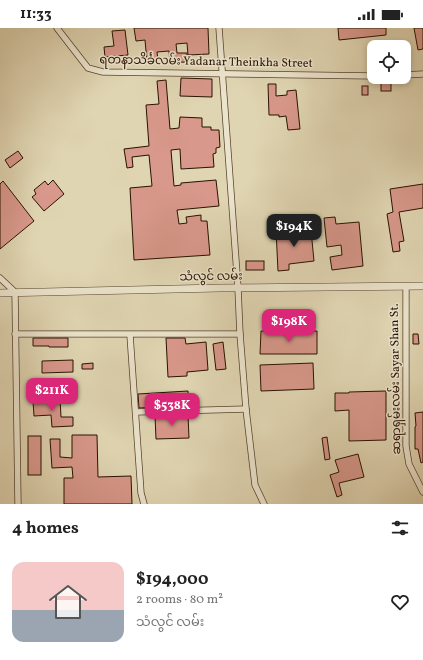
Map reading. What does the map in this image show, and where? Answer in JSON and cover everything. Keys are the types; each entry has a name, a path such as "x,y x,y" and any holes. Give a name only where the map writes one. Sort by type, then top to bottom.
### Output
{"street":[{"name":"ရတနာသိင်္ခလမ်း Yadanar Theinkha Street","path":"57,28 88,68 103,72 367,76"},
{"path":"219,28 246,409 255,485 264,504"},
{"path":"411,75 423,74"},
{"path":"0,278 15,292 18,504"},
{"name":"ဆရာရှမ်းလမ်း Sayar Shan St.","path":"406,286 406,446 409,464 423,492"},
{"name":"သံလွင် လမ်း","path":"0,293 423,286"},
{"path":"15,334 240,334"},
{"path":"130,335 141,493 144,504"},
{"path":"136,412 246,409"}],"building":[{"path":"134,28 208,28 209,54 188,55 187,43 176,44 177,53 187,53 187,60 185,60 185,62 170,63 169,51 157,52 158,60 147,62 145,40 136,41"},
{"path":"338,28 386,28 386,35 339,40"},
{"path":"414,28 423,28 423,49 418,50"},
{"path":"125,30 128,55 105,57 104,47 114,46 112,31"},
{"path":"181,78 212,79 212,97 180,96"},
{"path":"166,80 170,129 179,128 180,117 202,118 202,127 211,127 211,130 219,130 220,147 216,148 216,153 213,154 214,167 181,169 180,149 171,150 174,186 181,185 181,183 216,180 219,206 177,210 179,224 187,223 186,217 201,215 201,221 207,221 210,255 134,260 130,188 152,186 149,155 132,157 133,167 127,168 124,149 149,146 146,105 159,104 157,81"},
{"path":"268,84 276,84 276,96 287,95 287,91 296,90 300,129 288,130 286,116 279,117 279,115 269,115"},
{"path":"381,84 391,84 391,91 381,91"},
{"path":"362,86 368,86 368,95 362,95"},
{"path":"18,151 23,158 10,168 5,160"},
{"path":"53,180 64,194 44,211 32,197 36,194 34,190 45,181 48,185"},
{"path":"3,181 34,221 0,249 0,184"},
{"path":"423,184 423,208 399,212 404,241 399,242 400,251 393,252 387,214 393,212 390,189"},
{"path":"335,217 336,224 359,222 363,266 332,270 330,257 342,255 341,245 327,247 324,218"},
{"path":"276,230 287,230 287,232 311,230 314,261 289,264 289,270 278,271"},
{"path":"246,261 264,261 264,270 246,270"},
{"path":"261,331 317,331 317,354 260,354"},
{"path":"413,334 418,334 419,344 413,344"},
{"path":"33,338 68,338 68,347 33,346"},
{"path":"166,338 185,338 186,344 206,342 208,370 187,372 187,376 168,377"},
{"path":"223,342 226,369 216,370 213,344"},
{"path":"73,360 73,372 42,373 42,361"},
{"path":"93,363 93,369 82,369 82,364"},
{"path":"313,363 314,389 261,391 260,365"},
{"path":"188,391 189,406 139,408 138,394"},
{"path":"386,391 386,440 349,441 349,410 335,411 335,393"},
{"path":"60,399 61,417 73,417 73,426 52,427 51,415 34,416 33,401"},
{"path":"423,412 423,462 421,463 418,449 415,449 415,413"},
{"path":"188,415 189,438 156,439 155,416"},
{"path":"72,435 97,435 98,477 131,476 132,504 64,504 64,478 73,478 72,467 52,468 50,439 60,439 60,457 72,458"},
{"path":"28,436 41,436 41,475 28,475"},
{"path":"327,437 330,459 325,460 322,438"},
{"path":"358,454 364,477 339,483 342,495 337,497 330,475 339,472 335,460"}]}
